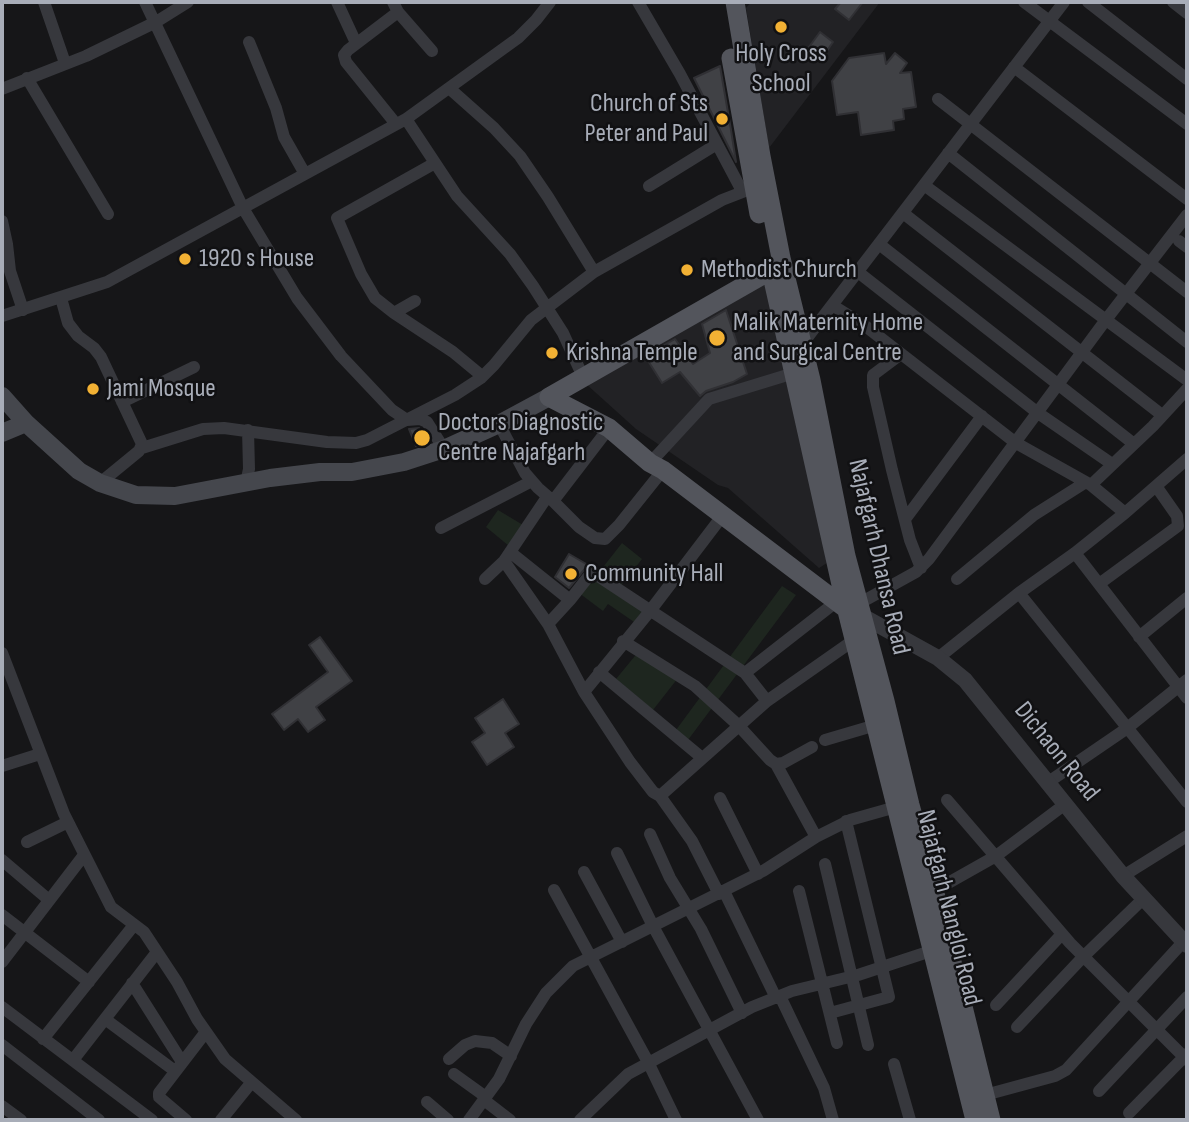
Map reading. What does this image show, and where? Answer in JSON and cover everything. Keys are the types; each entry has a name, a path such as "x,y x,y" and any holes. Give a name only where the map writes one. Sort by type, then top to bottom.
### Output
{"main road":[{"path":"722,2 748,190 776,266 794,373 851,608"},
{"name":"Najafgarh Dhansa Road","path":"735,2 776,266 803,343 846,556 851,608 934,891 940,948 991,1120"},
{"path":"2,396 26,423 79,471 100,483 136,495 175,496 246,482 320,472 352,472 404,462 444,449 499,424 584,379 776,266"},
{"name":"Dichaon Road","path":"549,397 609,428 657,467 851,608"},
{"path":"2,433 26,423"},
{"name":"Najafgarh Nangloi Road","path":"851,608 854,640 895,807 940,948 975,1120"}],"street":[{"path":"44,2 65,63"},
{"path":"145,2 243,208 273,260 321,332 392,410 407,420 421,419 427,422 444,449"},
{"path":"2,89 86,55 156,22 188,2"},
{"path":"338,2 356,43"},
{"path":"2,316 107,282 401,121 518,38 550,2"},
{"path":"100,483 142,447 203,429 248,430 327,442 356,443 407,420 455,395 482,376 494,365 519,332 547,306 594,272 661,233 748,190 717,144 638,2"},
{"path":"1024,2 1187,124"},
{"path":"803,343 1064,2"},
{"path":"1088,2 1187,79"},
{"path":"1173,2 1187,13"},
{"path":"432,51 394,4 344,55 346,62 401,121 435,163 457,197 510,254 547,306 584,379"},
{"path":"249,42 276,108 284,137 304,174"},
{"path":"1014,68 1187,200"},
{"path":"27,78 108,214"},
{"path":"449,88 494,128 520,156 594,272"},
{"path":"938,99 1187,292"},
{"path":"649,186 717,144"},
{"path":"948,153 1187,342"},
{"path":"435,163 337,218 361,274 375,298 453,352 482,376"},
{"path":"924,185 1187,380"},
{"path":"903,213 1163,415"},
{"path":"745,673 921,568 1187,215"},
{"path":"2,221 8,243 10,271 23,310"},
{"path":"879,244 1134,444"},
{"path":"858,272 1038,412 1112,464"},
{"path":"61,298 68,323 101,357 142,447"},
{"path":"394,313 415,301"},
{"path":"832,305 864,325 1016,443 1088,483 1125,513"},
{"path":"901,354 873,375 873,387 910,540 921,568"},
{"path":"122,402 194,367"},
{"path":"499,424 532,481 579,527 595,538 605,539 619,526 657,467 709,399 794,373"},
{"path":"957,579 1034,515 1088,483 1112,464 1187,389"},
{"path":"906,518 982,416"},
{"path":"485,579 507,556 609,428"},
{"path":"246,482 249,469 248,430"},
{"path":"939,658 1019,593 1075,554 1187,459"},
{"path":"441,528 532,481"},
{"path":"1156,486 1187,532"},
{"path":"584,692 723,515"},
{"path":"1099,584 1175,529 1179,521"},
{"path":"1075,554 1139,637 1183,683 1187,698"},
{"path":"507,556 570,600"},
{"path":"507,556 548,624 584,692 630,762 653,792 660,796 692,841 778,997 824,1088 833,1120"},
{"path":"548,624 593,572 745,673 767,701"},
{"path":"1019,593 1187,802"},
{"path":"1139,637 1187,598"},
{"name":"Dichaon Road","path":"851,608 939,658 971,688 1064,805 1186,943"},
{"path":"660,796 767,701 854,640"},
{"path":"623,641 695,686 738,725 776,764 816,837"},
{"path":"2,653 7,682 68,822 111,907 144,932 177,982 205,1033 225,1059 296,1120"},
{"path":"599,672 701,757"},
{"path":"1047,783 1126,729 1183,683"},
{"path":"825,740 874,716"},
{"path":"776,764 812,747"},
{"path":"2,766 40,754"},
{"path":"720,798 758,874"},
{"path":"947,800 1083,957 1186,1057 1129,1113"},
{"path":"934,891 996,856 1064,805"},
{"path":"469,1120 512,1056 526,1024 546,993 573,966 758,874 846,821 895,807"},
{"path":"830,1013 889,997 846,821"},
{"path":"27,842 68,822"},
{"path":"650,835 741,1013"},
{"path":"1124,876 1187,835"},
{"path":"617,853 653,926 758,1120"},
{"path":"2,962 84,855"},
{"path":"2,860 49,900"},
{"path":"825,864 868,1045"},
{"path":"584,872 622,942"},
{"path":"554,890 648,1062 676,1120"},
{"path":"799,891 837,1043"},
{"path":"1017,1027 1144,898"},
{"path":"2,915 89,982"},
{"path":"43,1039 134,925"},
{"path":"996,1005 1062,934"},
{"path":"985,1095 1055,1076 1066,1070 1186,943"},
{"path":"579,1120 628,1074 741,1013 778,997 940,948"},
{"path":"73,1060 156,952"},
{"path":"132,983 178,1067"},
{"path":"1099,1091 1187,997"},
{"path":"2,1007 152,1120"},
{"path":"105,1019 178,1067"},
{"path":"186,1120 158,1095 205,1033"},
{"path":"449,1059 465,1045 475,1041 492,1043 512,1056"},
{"path":"2,1045 99,1120"},
{"path":"894,1064 910,1120"},
{"path":"454,1074 510,1120"},
{"path":"221,1120 251,1083"},
{"path":"427,1102 449,1120"},
{"path":"2,1106 21,1120"}],"shaded area":[{"path":"751,2 880,2 769,148 746,8"},
{"path":"768,280 827,563 819,568 728,488 718,485 636,429 585,383"},
{"path":"498,510 523,525 509,546 486,527"},
{"path":"622,543 642,559 621,586 600,571"},
{"path":"593,578 645,612 637,624 608,604 603,611 579,593"},
{"path":"782,586 796,595 688,740 676,730"},
{"path":"639,651 678,678 653,710 616,679"}],"building":[{"path":"841,2 863,2 849,20 835,9"},
{"path":"820,32 833,42 820,61 806,51"},
{"path":"884,53 886,64 895,53 907,63 900,73 911,72 916,107 903,109 904,119 893,121 894,130 861,135 858,112 837,115 832,81 849,58"},
{"name":"Church of Sts Peter and Paul","path":"720,66 731,130 736,162 694,78"},
{"path":"726,310 747,374 700,396 680,372 662,383 645,356 675,339 693,364 710,353 702,324"},
{"path":"419,428 429,442 416,446 409,429"},
{"name":"Community Hall","path":"569,554 588,565 569,588 555,577"},
{"path":"320,637 352,681 316,707 325,720 308,732 298,719 284,730 272,714 328,672 309,645"},
{"path":"503,699 519,724 505,733 514,747 487,765 472,742 485,733 475,718"}],"place":[{"name":"Holy Cross School","path":"781,27"},
{"name":"Church of Sts Peter and Paul","path":"722,119"},
{"name":"1920 s House","path":"185,259"},
{"name":"Methodist Church","path":"687,270"},
{"name":"Malik Maternity Home and Surgical Centre","path":"717,338"},
{"name":"Krishna Temple","path":"552,353"},
{"name":"Jami Mosque","path":"93,389"},
{"name":"Doctors Diagnostic Centre Najafgarh","path":"422,438"},
{"name":"Community Hall","path":"571,574"}]}
